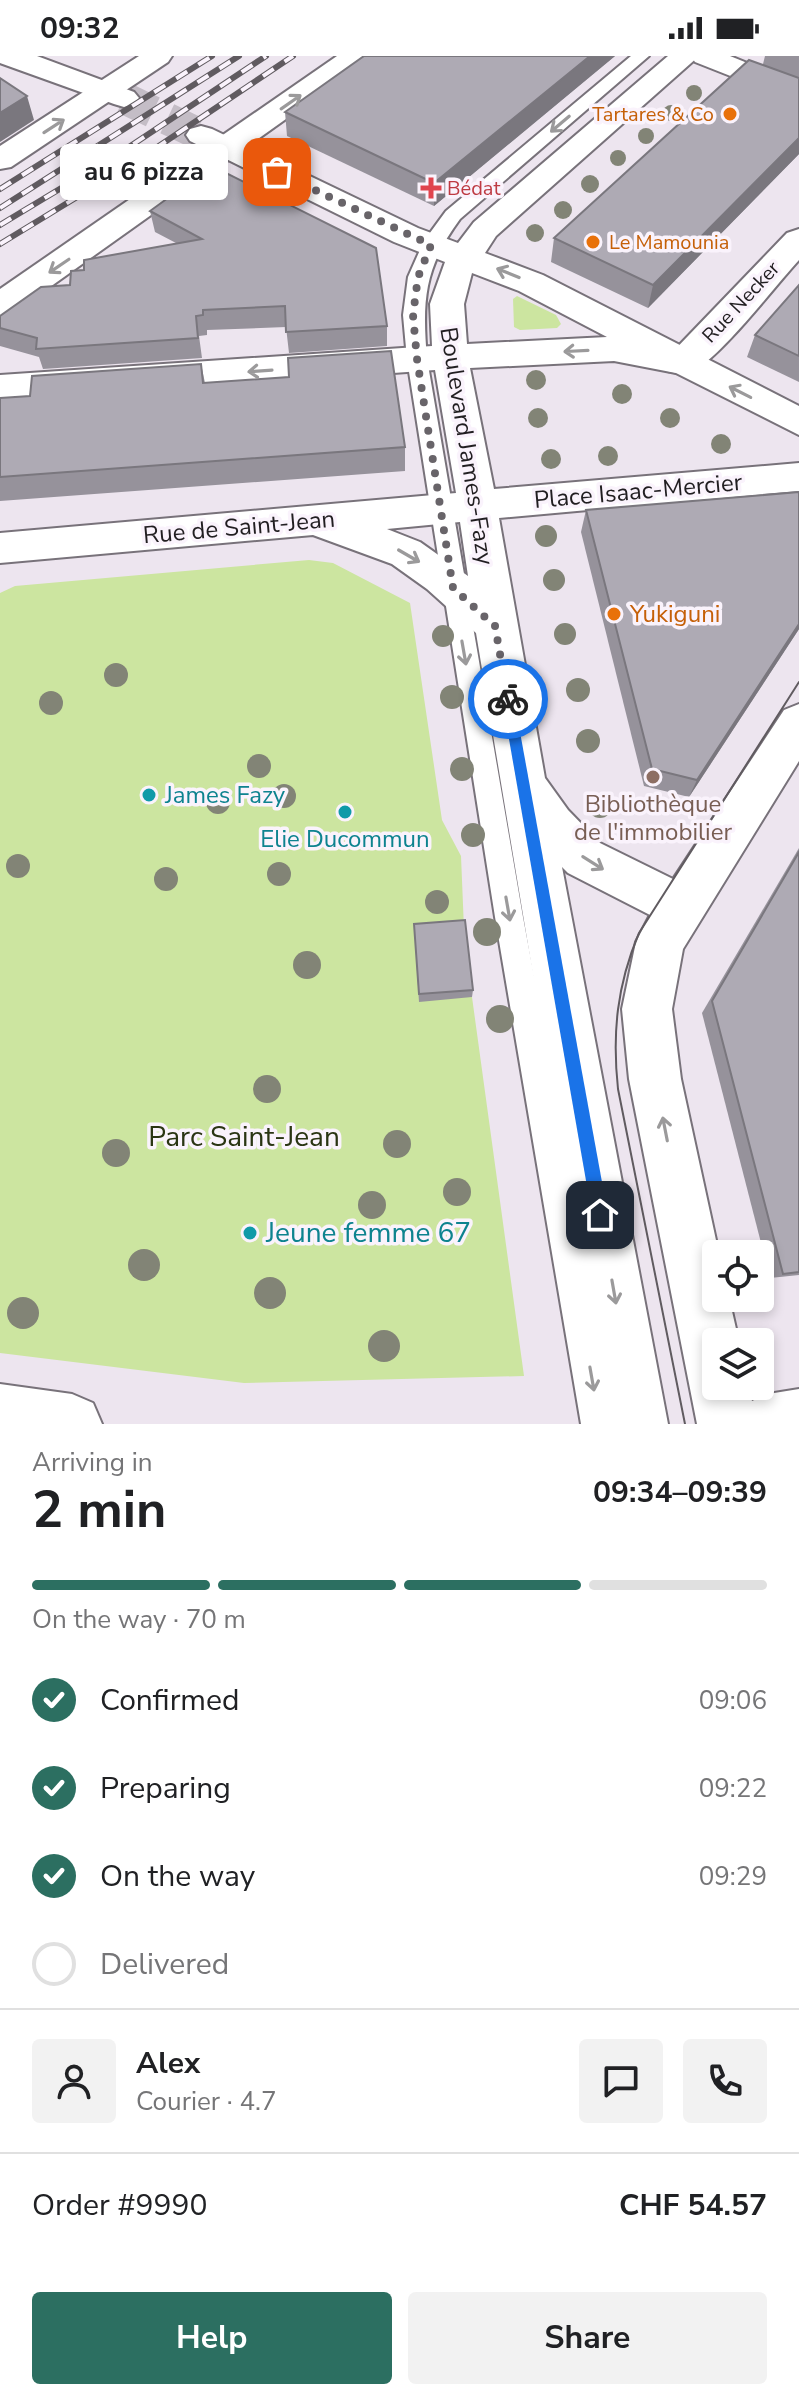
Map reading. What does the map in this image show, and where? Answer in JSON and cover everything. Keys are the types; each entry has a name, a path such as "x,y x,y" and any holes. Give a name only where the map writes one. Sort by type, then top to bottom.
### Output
{"main road":[{"path":"8,56 116,94"},
{"path":"0,160 116,94 158,56"},
{"path":"0,306 215,142 356,56"},
{"name":"Boulevard James-Fazy","path":"638,1424 583,1217 523,785 495,626 460,506 433,358 456,271 485,229 685,56"},
{"path":"705,56 799,94"},
{"path":"215,142 431,245 522,279 604,318 681,362 799,422"},
{"name":"Rue Necker","path":"681,362 704,343 799,240"},
{"path":"0,388 433,358 614,349 681,362"},
{"name":"Place Isaac-Mercier","path":"460,506 799,477"},
{"name":"Rue de Saint-Jean","path":"0,548 460,506"},
{"path":"309,522 381,542 406,553 453,588 495,626"},
{"path":"707,1328 655,1079 647,1009 660,942 799,723"},
{"path":"523,785 552,825 584,858 681,907"},
{"path":"722,1400 727,1424"},
{"path":"0,1414 72,1424"},
{"path":"768,1424 799,1419"}],"lane":[{"path":"433,358 414,299 418,277 431,245 463,206 641,56"},
{"path":"460,506 453,588 583,1217 599,1424"}],"green space":[{"path":"517,296 556,315 561,324 557,328 520,330 514,327 513,299"},
{"name":"Parc Saint-Jean","path":"309,560 333,563 410,603 442,820 461,856 464,929 472,997 524,1376 244,1383 0,1353 0,593 15,586"}],"building":[{"path":"364,56 590,56 434,183 285,112"},
{"path":"749,60 799,78 799,138 653,285 554,238"},
{"path":"0,78 27,96 0,113"},
{"path":"212,166 376,248 387,326 286,332 285,306 203,310 203,315 196,316 198,338 36,349 37,338 0,328 0,316 41,287 70,285 71,271 84,270 84,260 202,239 150,211"},
{"path":"799,285 799,356 755,335"},
{"path":"391,351 405,447 0,477 0,398 30,396 32,376 201,364 203,383 289,377 288,358"},
{"path":"799,492 799,624 697,780 652,769 586,510"},
{"path":"799,852 799,1272 783,1274 712,1001"},
{"path":"465,920 473,990 419,994 414,924"}],"tunnel":[{"path":"124,98 201,135"}],"tram line":[{"path":"685,1424 618,1089 616,1029 621,990 639,933 799,682"}],"railway":[{"path":"0,189 212,56"},
{"path":"0,208 239,56"},
{"path":"0,225 126,149 266,56"},
{"path":"0,244 141,158 293,56"}],"way so far":[{"path":"277,172 431,245 418,277 413,315 417,359 453,588 495,626 508,699"}],"place":[{"name":"Tartares & Co","path":"730,114"},
{"name":"au 6 pizza","path":"277,172"},
{"name":"Bédat","path":"431,188"},
{"name":"Le Mamounia","path":"593,242"},
{"name":"Yukiguni","path":"614,614"},
{"name":"Bibliothèque de l'immobilier","path":"653,777"},
{"name":"James Fazy","path":"149,795"},
{"name":"Elie Ducommun","path":"345,812"},
{"name":"Jeune femme 67","path":"250,1233"}],"route":[{"path":"508,699 600,1215"}]}
